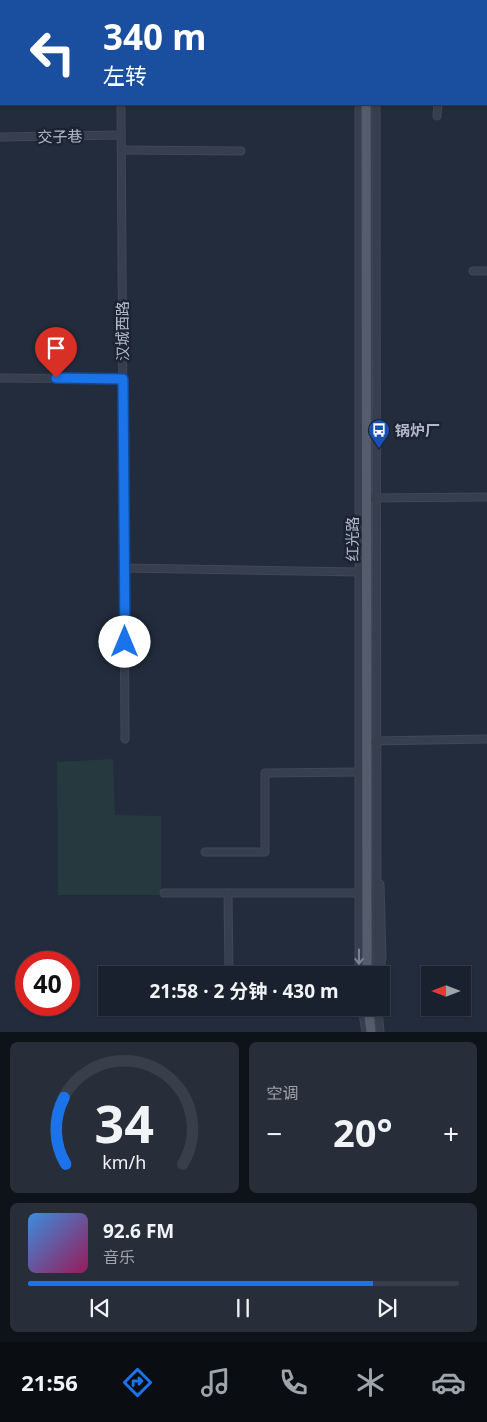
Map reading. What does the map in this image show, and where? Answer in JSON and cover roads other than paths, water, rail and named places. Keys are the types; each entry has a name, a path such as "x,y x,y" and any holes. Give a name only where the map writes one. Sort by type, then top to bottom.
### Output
{"main road":[{"name":"红光路","path":"366,105 367,966"},
{"name":"红光路","path":"370,966 366,888 374,740 371,105"},
{"path":"369,1016 371,1032"},
{"path":"374,1016 376,1032"}],"street":[{"name":"汉城西路","path":"121,105 126,739"},
{"path":"360,105 360,772 366,888 382,958"},
{"path":"376,105 373,498 487,497"},
{"path":"438,105 438,116"},
{"name":"交子巷","path":"0,137 121,136"},
{"path":"121,150 241,151"},
{"path":"473,272 487,272"},
{"path":"0,378 123,379"},
{"path":"124,568 360,572"},
{"path":"377,966 374,740 487,739"},
{"path":"204,852 265,852 265,773 360,772"},
{"path":"376,862 382,894 382,966"},
{"path":"164,893 228,893 366,888"},
{"path":"359,966 359,933 366,888"},
{"path":"228,893 229,966"},
{"path":"363,1016 366,1032"},
{"path":"380,1016 380,1032"}],"place":[{"name":"锅炉厂","path":"379,449"}]}
